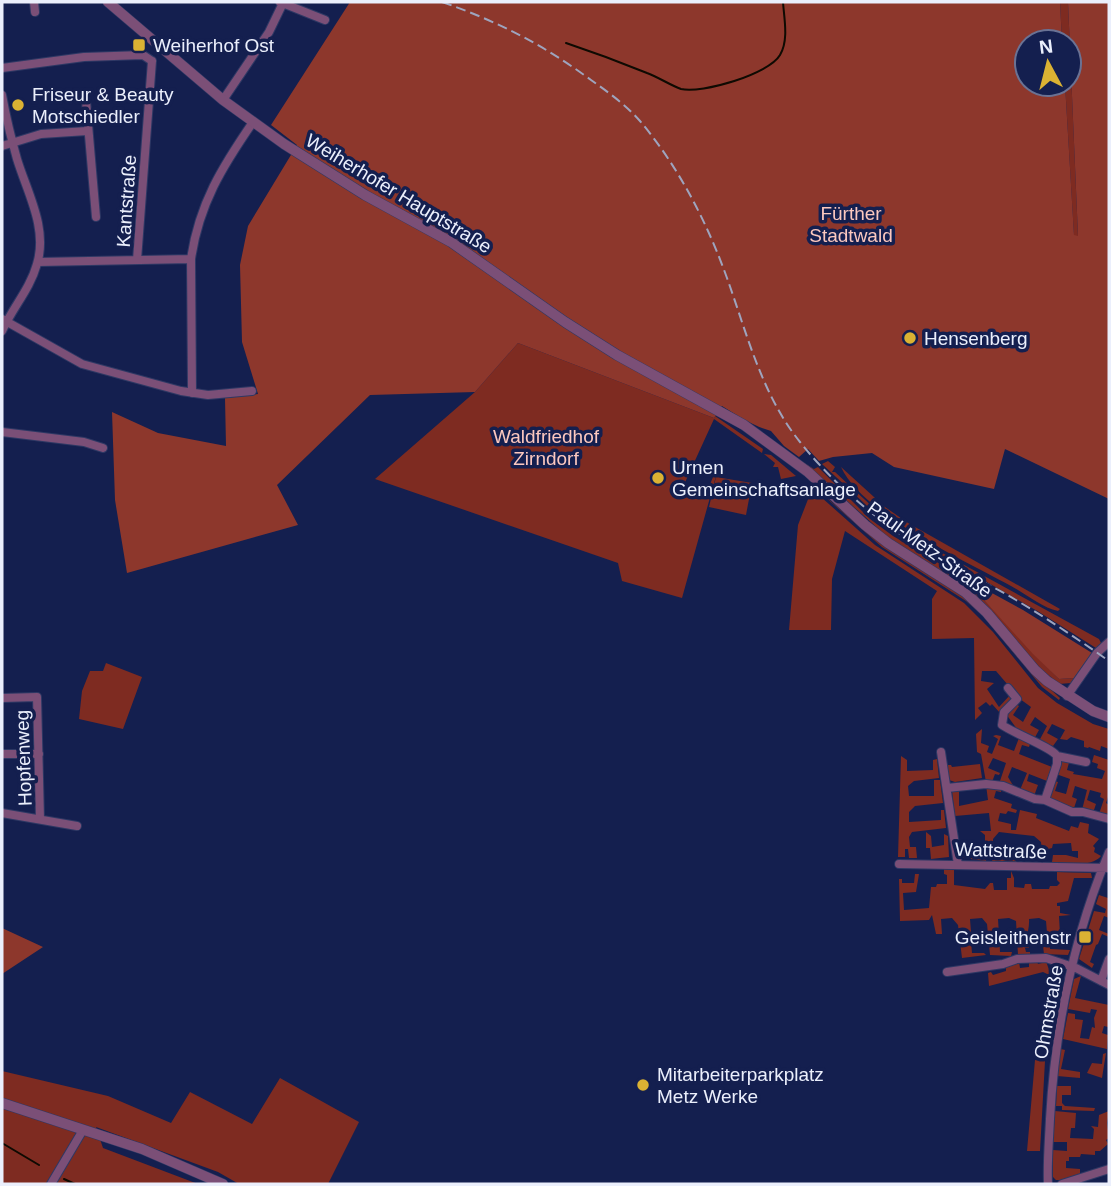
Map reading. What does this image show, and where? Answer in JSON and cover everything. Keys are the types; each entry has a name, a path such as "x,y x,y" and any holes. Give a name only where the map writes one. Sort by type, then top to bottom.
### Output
{"street":[{"path":"34,2 35,12"},
{"path":"223,100 269,32 281,2 325,20"},
{"name":"Weiherhofer Hauptstraße","path":"111,3 163,50 253,122 365,195 451,242 617,355 719,409 793,460"},
{"path":"2,68 84,57 144,55 152,61 163,50"},
{"name":"Kantstraße","path":"138,260 152,61"},
{"path":"2,95 12,142 40,234 38,262 27,289 4,321 2,331"},
{"path":"86,101 96,217"},
{"path":"192,393 191,260 198,225 212,187 253,122"},
{"path":"2,146 41,134 87,131"},
{"path":"38,262 191,260"},
{"path":"4,321 76,362 192,393 208,395 252,391"},
{"path":"2,432 84,442 103,448"},
{"name":"Paul-Metz-Straße","path":"793,460 888,543 965,592 988,612 1035,670 1067,696 1109,717"},
{"path":"1067,696 1097,653 1109,642"},
{"path":"1008,688 1017,699 1004,712 1002,725 1031,742 1051,749 1057,756 1045,800"},
{"name":"Hopfenweg","path":"2,698 37,697 40,819"},
{"path":"941,752 958,865"},
{"path":"2,754 39,754"},
{"path":"1057,756 1086,762"},
{"path":"947,788 986,784 1004,786 1072,812 1109,819"},
{"path":"2,813 77,826"},
{"name":"Ohmstraße","path":"1048,1184 1054,1067 1072,966 1109,852"},
{"name":"Wattstraße","path":"899,864 1106,868"},
{"path":"947,972 1003,964 1017,959 1046,958 1072,966 1105,983 1109,959"},
{"path":"2,1103 142,1149 223,1184"},
{"path":"51,1184 83,1130"},
{"path":"1062,1184 1109,1169"}],"green space":[{"name":"Fürther Stadtwald","path":"350,2 1060,2 1061,28 1013,28 1013,98 1066,98 1074,235 1078,236 1072,98 1083,98 1083,28 1069,28 1068,2 1109,2 1109,499 1005,449 994,489 894,467 872,453 819,461 808,449 799,457 784,446 771,431 722,406 714,418 518,343 475,392 370,395 277,485 298,525 127,573 115,500 112,412 158,433 226,446 225,398 258,394 242,342 240,265 248,226 297,145 271,125"},
{"path":"1060,2 1068,2 1069,28 1061,28"},
{"path":"1066,98 1072,98 1078,236 1074,236"},
{"name":"Waldfriedhof Zirndorf","path":"518,343 714,418 715,416 763,449 762,453 714,419 682,489 704,499 713,477 716,476 682,598 622,581 618,563 375,479 475,392"},
{"path":"764,454 771,455 796,476 781,479 778,467 773,467 775,463"},
{"path":"828,461 835,467 832,472 906,533 1099,639 1101,643 1096,648 905,535 878,516 822,464"},
{"path":"803,462 814,469 818,467 870,519 893,536 959,575 956,579 983,599 1059,679 1074,678 1071,683 1059,684 1040,668 987,607 891,540"},
{"path":"841,467 885,507 908,523 1060,609 1058,611 1040,604 917,535 871,502 853,485"},
{"path":"716,477 752,483 746,515 709,507"},
{"path":"815,488 866,531 960,593 982,612 1029,670 1060,698 1059,700 1042,687 982,615 966,601 882,547"},
{"path":"812,489 875,545 964,603 993,632 1038,688 1057,703 1093,724 1109,729 1109,749 1101,746 1100,751 1084,747 1084,741 1071,737 1067,740 1060,739 1065,730 1052,724 1047,733 1058,739 1053,746 1039,741 1047,726 1035,717 1030,725 1039,730 1034,739 1017,729 1006,714 1015,703 1019,706 1013,715 1023,722 1031,707 1020,699 996,671 982,671 981,681 994,683 987,689 999,707 1011,694 1012,701 1000,713 992,704 990,706 986,702 978,708 982,713 975,720 974,638 932,639 932,599 937,591 845,531 832,579 831,630 789,630 798,525"},
{"path":"959,575 1023,610 1092,653 1074,678 1059,679 983,599 956,579"},
{"path":"106,663 142,677 123,729 79,719 82,691 90,671 103,671"},
{"path":"982,729 981,743 989,746 987,752 992,754 998,739 993,736 1001,736 998,745 1014,751 1019,738 1030,744 1029,747 1022,745 1019,754 1052,767 1047,781 1029,774 1027,781 1038,785 1034,796 1020,790 1027,773 1012,767 1008,777 1014,787 999,784 1006,763 993,758 988,768 1000,773 995,774 992,782 986,782 981,754 977,752 976,734"},
{"path":"1094,755 1109,760 1109,794 1106,803 1109,805 1109,817 1099,814 1104,799 1100,797 1101,793 1090,790 1087,800 1096,804 1093,813 1082,810 1087,790 1075,786 1072,797 1077,799 1074,808 1051,800 1049,796 1054,781 1058,782 1055,791 1066,794 1070,779 1056,774 1061,763 1068,758 1067,770 1074,772 1073,774 1102,779 1105,771 1092,762"},
{"path":"901,756 907,760 907,771 933,770 933,760 937,759 939,778 914,781 908,786 909,796 934,796 934,780 940,780 943,803 915,806 909,812 909,822 941,820 941,810 944,810 946,828 912,832 909,837 910,847 916,847 917,858 909,858 908,849 905,849 905,857 898,857"},
{"path":"980,764 982,778 955,782 949,780 947,765 952,767"},
{"path":"986,785 1002,787 1001,792 996,791 994,798 1012,804 1011,808 1017,810 1016,813 1000,813 998,821 1011,824 1011,830 1016,830 1020,810 1037,814 1036,818 1069,831 1071,826 1078,828 1080,822 1089,824 1088,833 1099,839 1093,846 1094,852 1101,856 1085,863 1052,862 1053,855 1078,858 1078,851 1072,851 1071,843 1053,844 1048,852 1042,852 1041,842 1034,836 999,832 993,839 993,850 1012,853 1013,847 1016,847 1016,862 992,861 991,850 986,850 986,861 963,858 960,849 985,845 985,835 980,831 991,831 989,813 955,816 952,791 959,790 959,806 988,800"},
{"path":"926,832 931,836 932,847 944,845 944,834 948,836 949,857 931,859 930,848 926,848"},
{"path":"944,869 954,870 954,885 985,889 993,883 994,890 1007,890 1007,878 1011,878 1011,871 1014,887 1024,888 1025,884 1031,884 1032,889 1057,886 1060,883 1057,880 1057,872 1091,873 1092,878 1074,878 1068,901 1057,903 1060,913 1071,915 1059,916 1060,935 1049,936 1050,949 1070,950 1068,955 1044,954 1042,938 1047,933 1046,921 1039,918 1029,919 1029,948 1025,948 1030,955 1018,955 1016,921 1009,918 998,919 1000,952 1012,952 1011,956 990,955 987,924 982,918 970,919 971,932 983,931 985,936 983,939 971,941 972,953 986,955 962,958 958,925 952,918 941,919 942,934 936,934 932,915 929,920 900,921 899,879 902,879 902,883 914,883 915,874 919,874 916,892 903,893 904,910 929,908 931,887 947,884"},
{"path":"1099,895 1108,898 1109,895 1109,918 1104,916 1099,930 1109,934 1109,937 1102,934 1090,962 1094,964 1092,968 1079,959 1094,911 1105,913 1106,909 1096,904"},
{"path":"2,928 43,947 2,974"},
{"path":"1046,961 1051,976 1043,972 989,986 988,973 993,975 1006,971 1006,966 1019,962 1020,968"},
{"path":"1059,973 1062,981 1051,976"},
{"path":"1081,976 1075,998 1109,1005 1109,1034 1108,1027 1104,1026 1102,1033 1108,1035 1107,1049 1063,1039 1068,1013 1075,1014 1075,1019 1083,1020 1080,1038 1089,1039 1092,1027 1095,1028 1097,1010 1091,1009 1090,1013 1068,1009 1074,979"},
{"path":"1061,1049 1065,1050 1061,1069 1080,1072 1080,1078 1057,1076"},
{"path":"1106,1053 1102,1078 1087,1073 1092,1063 1102,1064 1103,1054"},
{"path":"1035,1060 1045,1061 1040,1151 1027,1151"},
{"path":"2,1071 108,1096 171,1123 190,1092 252,1124 280,1078 359,1122 328,1184 239,1184 218,1172 96,1127 103,1148 198,1184 2,1184"},
{"path":"1057,1086 1071,1086 1071,1095 1062,1095 1062,1103 1065,1106 1095,1108 1094,1111 1062,1110 1062,1106 1056,1106"},
{"path":"1055,1111 1076,1113 1075,1128 1071,1128 1070,1138 1093,1139 1094,1129 1091,1126 1098,1127 1099,1115 1109,1111 1109,1138 1106,1140 1108,1144 1100,1151 1095,1151 1095,1155 1069,1157 1066,1168 1080,1169 1080,1175 1062,1180 1053,1177 1053,1150 1067,1151 1067,1142 1053,1142"}],"waterway":[{"path":"566,43 607,57 681,89 704,88 734,81 763,69 780,55 785,36 783,2"},
{"path":"2,1143 39,1165"},
{"path":"64,1179 75,1184"}],"railway":[{"path":"442,2 501,26 573,67 623,104 654,138 701,216 775,404 800,442 828,474 859,503 910,541 1028,607 1109,661"}],"place":[{"name":"Weiherhof Ost","path":"139,45"},
{"name":"Friseur & Beauty Motschiedler","path":"18,105"},
{"name":"Hensenberg","path":"910,338"},
{"name":"Urnen Gemeinschaftsanlage","path":"658,478"},
{"name":"Geisleithenstr","path":"1085,937"},
{"name":"Mitarbeiterparkplatz Metz Werke","path":"643,1085"}]}
